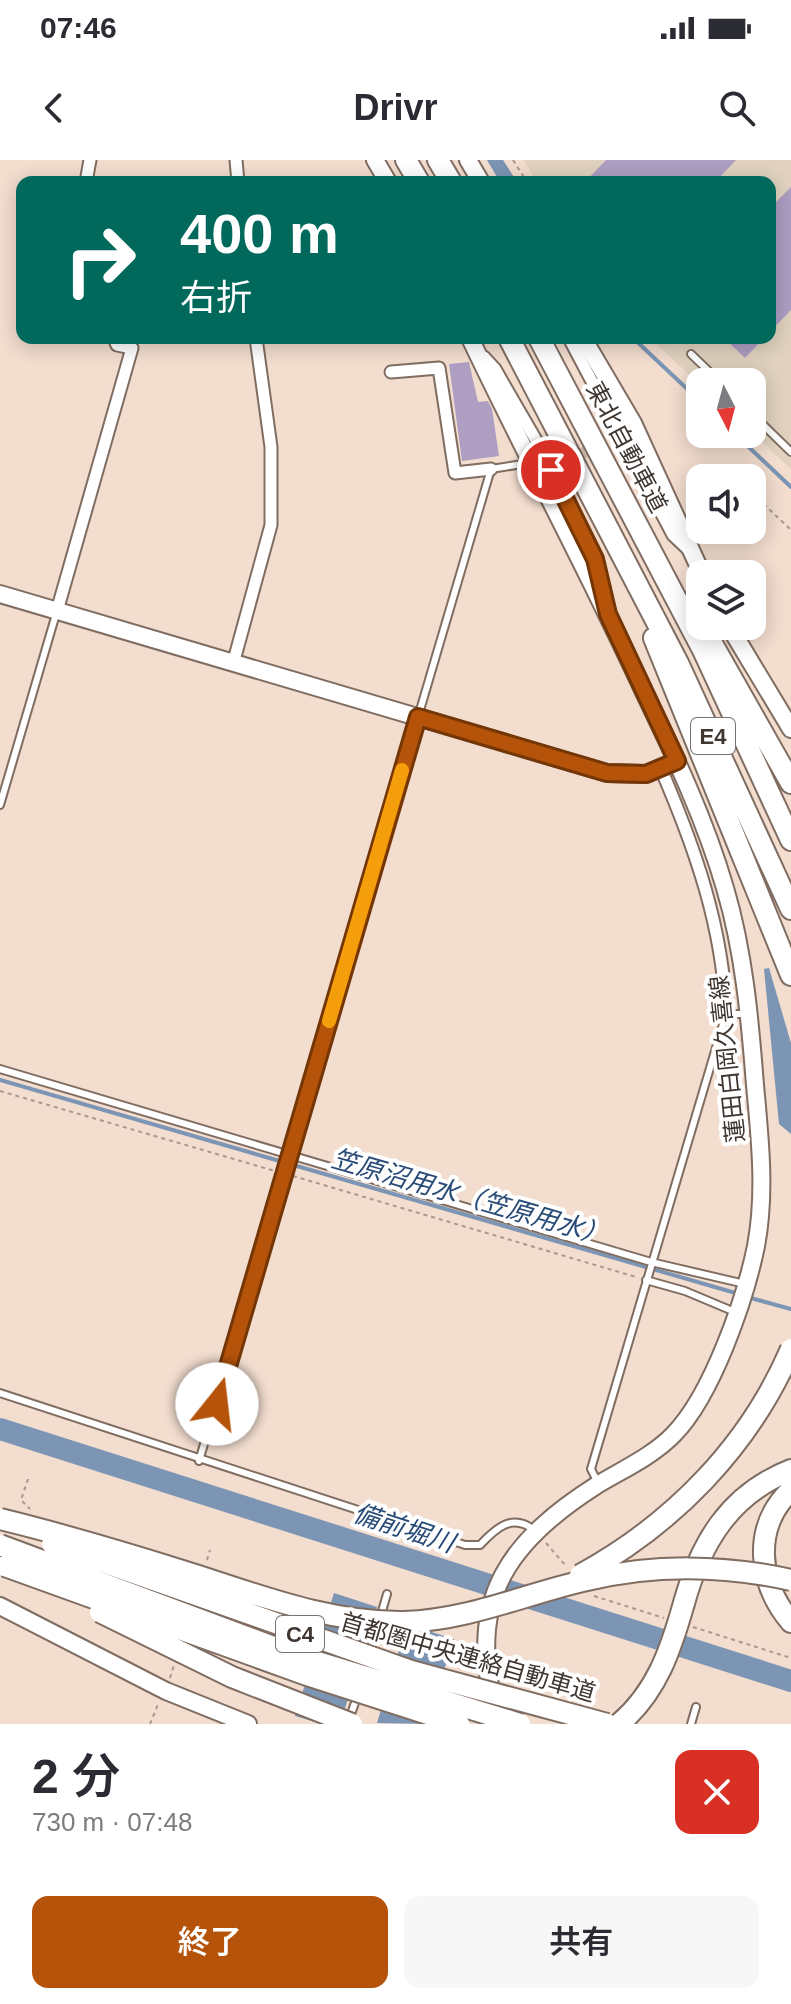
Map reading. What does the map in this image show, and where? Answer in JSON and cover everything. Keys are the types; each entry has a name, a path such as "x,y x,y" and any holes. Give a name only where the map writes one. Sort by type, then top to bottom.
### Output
{"highway":[{"name":"E4","path":"512,344 629,566 746,804 791,909"},
{"name":"東北自動車道","path":"542,344 654,554 791,840"},
{"path":"654,554 686,602"},
{"path":"629,566 663,664 791,975"},
{"path":"710,640 791,783"},
{"path":"552,1590 645,1535 695,1491 757,1413 791,1349"},
{"path":"619,1724 649,1692 662,1670 698,1558 723,1518 755,1487 791,1470"},
{"path":"791,1490 772,1513 763,1550 772,1595 791,1622"},
{"path":"0,1521 96,1543 304,1609 340,1617 433,1620 495,1608 607,1576 661,1570 730,1570 791,1580"},
{"name":"首都圏中央連絡自動車道","path":"0,1521 395,1666 528,1705 607,1724"},
{"name":"首都圏中央連絡自動車道","path":"0,1545 298,1656 520,1724"},
{"path":"2,1565 232,1677 350,1724"},
{"path":"2,1565 221,1645 459,1724"}],"main road":[{"name":"蓮田白岡久喜線","path":"473,344 530,463 608,614 677,761 725,889 737,938 748,1014 761,1146 761,1213 745,1284 695,1408 672,1436 534,1530 505,1569 488,1615 488,1678 503,1724"},
{"path":"587,344 633,423 695,560"},
{"path":"0,594 607,773 635,775 661,769 677,761"},
{"path":"737,640 791,729"},
{"path":"0,1606 166,1691 248,1724"}],"street":[{"path":"57,611 132,348 117,344"},
{"path":"233,664 271,525 271,447 257,344"},
{"path":"474,344 495,369 570,508 595,559 608,614"},
{"path":"572,344 673,535 690,551"},
{"path":"391,372 439,368 455,473 491,469"},
{"path":"661,769 707,892 725,970 726,1014"}],"lane":[{"path":"691,354 706,368"},
{"path":"766,428 791,452"},
{"path":"199,1461 491,469 530,463"},
{"path":"0,805 57,611"},
{"path":"598,1485 591,1469 726,1014 748,1014"},
{"path":"0,1069 651,1262 745,1284"},
{"path":"646,1280 685,1291 735,1312"},
{"path":"0,1393 199,1461 465,1545 480,1545 496,1527 510,1522 519,1521 534,1530"},
{"path":"350,1724 387,1594"},
{"path":"691,1724 696,1707"}],"path":[{"path":"766,506 791,530"},
{"path":"0,1091 646,1280"},
{"path":"534,1530 572,1573"},
{"path":"590,1594 670,1620"},
{"path":"684,1625 791,1658"}],"shaded area":[{"path":"524,160 791,160 791,469 766,446 766,368 686,368 686,372 656,344 776,344 776,176 533,176"}],"water":[{"path":"487,160 503,160 513,176 496,176"},
{"path":"769,968 791,1043 791,1134 779,1124 764,969"},
{"path":"334,1593 377,1607 340,1724 322,1724 295,1716"},
{"path":"390,1619 454,1639 427,1724 377,1723 400,1647 383,1641"}],"building":[{"path":"606,160 736,160 721,176 591,176"},
{"path":"791,187 791,310 776,326 776,202"},
{"path":"730,344 758,344 745,358"},
{"path":"469,362 478,402 488,401 492,409 499,456 462,461 449,364"}],"waterway":[{"path":"639,344 686,388"},
{"path":"750,448 791,487"},
{"name":"笠原沼用水（笠原用水）","path":"0,1080 739,1294"},
{"name":"笠原沼用水（笠原用水）","path":"747,1297 791,1309"},
{"name":"備前堀川","path":"0,1429 791,1681"}],"tunnel":[{"path":"551,470 619,434"}],"slow traffic":[{"path":"329,1021 402,770"}],"route":[{"path":"217,1404 418,717 607,773 646,774 677,761 608,614 595,559 551,470"}]}
